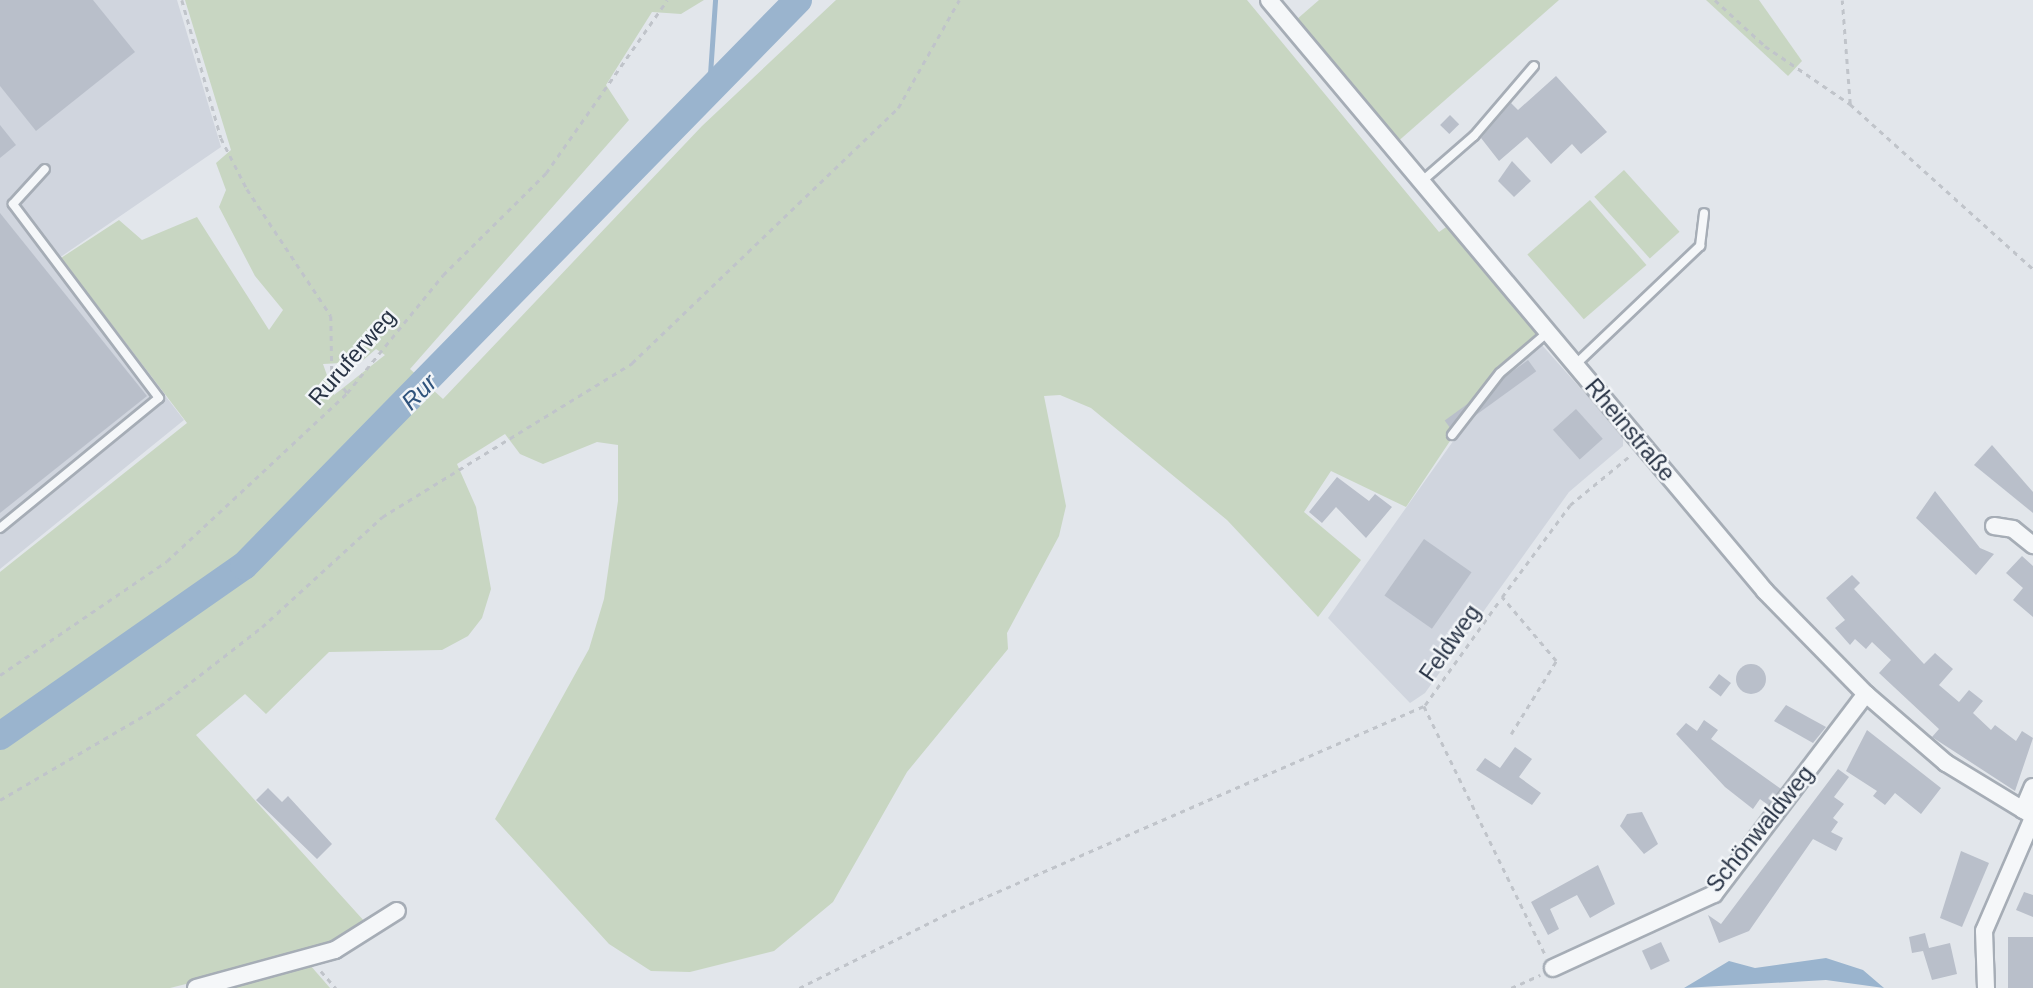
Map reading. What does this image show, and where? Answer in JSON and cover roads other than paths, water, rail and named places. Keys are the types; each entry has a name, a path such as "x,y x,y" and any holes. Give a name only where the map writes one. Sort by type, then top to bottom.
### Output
{"street":[{"name":"Rheinstraße","path":"1269,0 1765,590 1866,694 1968,780 2030,815"},
{"path":"1994,526 2013,528 2033,545"},
{"name":"Schönwaldweg","path":"1553,968 1714,894 1866,694"},
{"path":"1986,988 1984,931 2030,815 2033,787"},
{"path":"197,988 310,958 397,911"}],"lane":[{"path":"1421,182 1474,136 1534,66"},
{"path":"0,528 159,398 13,204 45,169"},
{"path":"1575,365 1700,246 1704,214"},
{"path":"1452,435 1500,373 1547,333"}],"water":[{"path":"1826,958 1863,970 1884,988 1826,980 1684,988 1729,961 1755,968"}],"waterway":[{"path":"709,89 715,0"},
{"name":"Rur","path":"0,736 244,566 798,0"}]}
